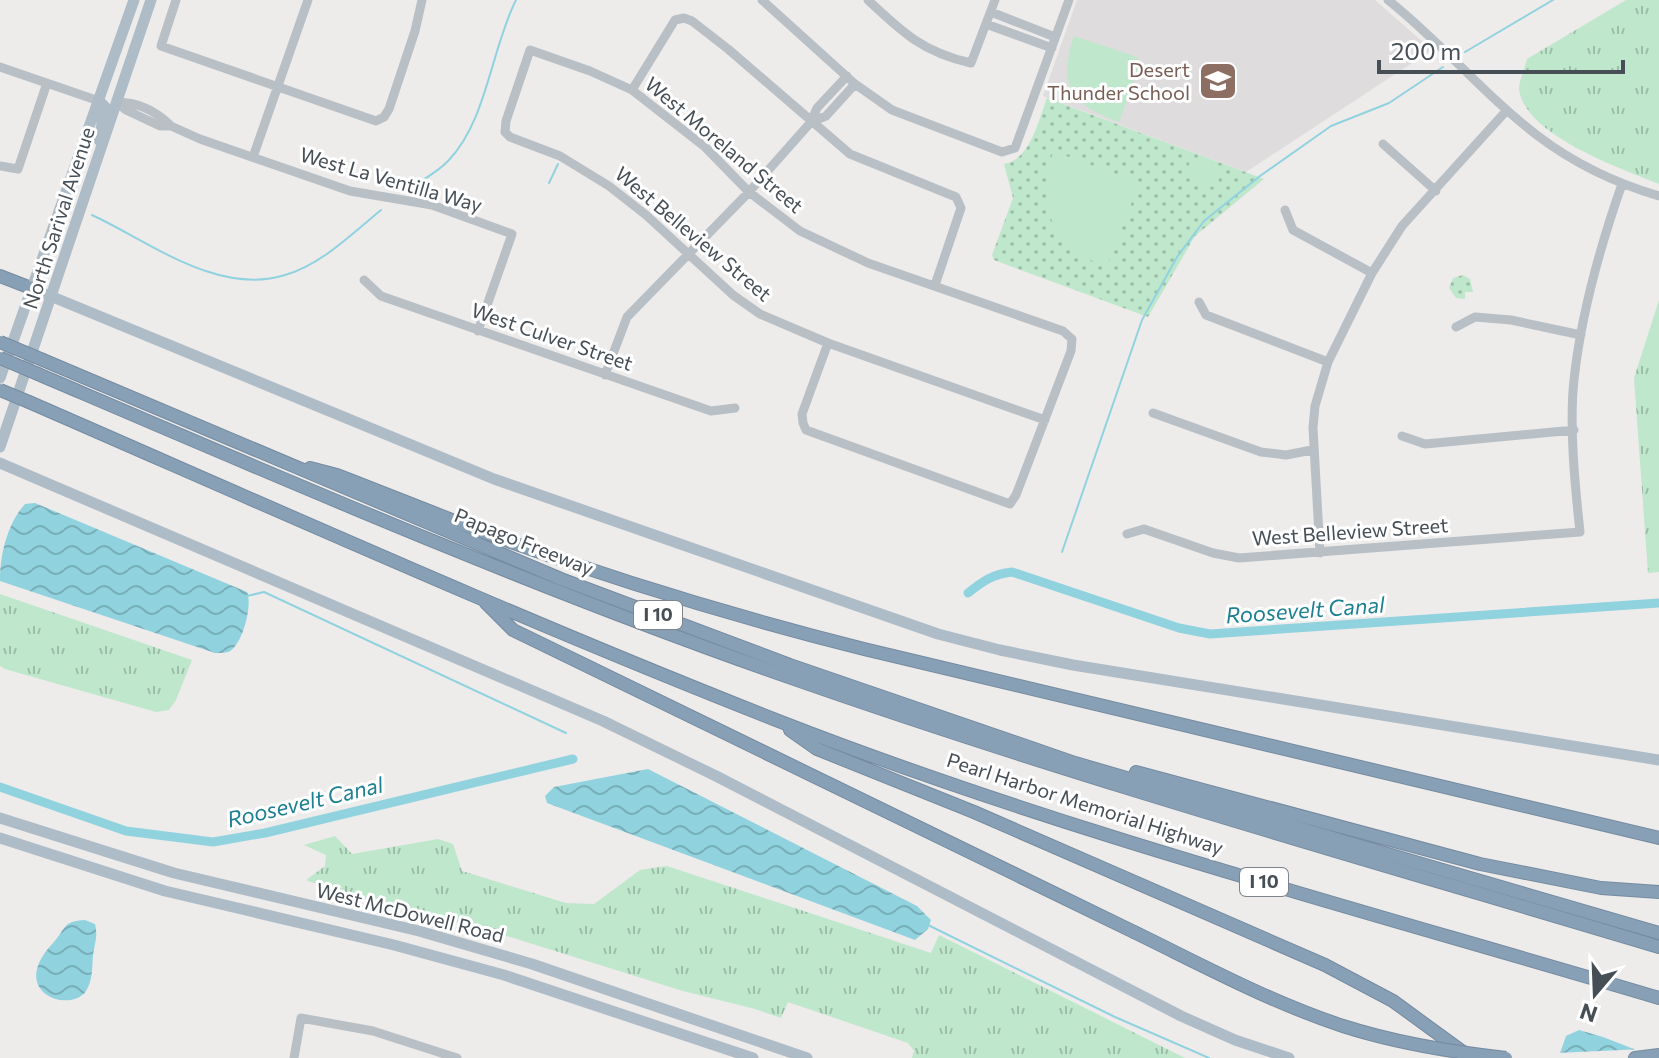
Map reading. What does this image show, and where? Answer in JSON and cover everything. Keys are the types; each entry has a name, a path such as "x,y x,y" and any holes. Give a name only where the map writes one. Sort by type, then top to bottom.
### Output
{"highway":[{"path":"0,276 31,288"},
{"name":"Papago Freeway","path":"0,342 575,585 790,665 1043,752"},
{"path":"0,358 415,535 795,679 1113,785 1659,947"},
{"name":"I 10","path":"0,390 481,598 778,721"},
{"path":"279,462 337,475 499,538 763,623 1659,838"},
{"path":"481,598 513,630 1278,1001 1344,1026 1433,1048 1506,1058"},
{"path":"778,721 817,749 988,818 1336,970 1413,1014 1471,1058"},
{"name":"Pearl Harbor Memorial Highway","path":"778,721 1000,800 1114,836 1659,998"},
{"path":"1043,752 1168,780 1420,850 1510,871 1601,888 1659,892"},
{"name":"Pearl Harbor Memorial Highway","path":"1043,752 1659,933"},
{"path":"1635,1058 1659,1055"}],"main road":[{"name":"North Sarival Avenue","path":"0,447 151,0"},
{"name":"North Sarival Avenue","path":"0,378 133,2"},
{"path":"116,102 112,99 111,86 127,41 133,2"},
{"path":"99,101 105,107 100,127 100,153"},
{"path":"31,288 480,473 890,618 1000,650 1089,668 1659,760"},
{"path":"0,463 603,721 1181,1016 1235,1040 1289,1058"},
{"name":"West McDowell Road","path":"0,818 174,873 419,931 532,964 778,1053 807,1058"},
{"name":"West McDowell Road","path":"0,838 100,872 178,894 394,945 504,975 753,1058"}],"street":[{"path":"176,0 161,46 376,121 384,117 415,31 422,0"},
{"path":"253,157 308,0"},
{"path":"762,0 871,97 909,119 1002,152 1015,148 1069,0"},
{"path":"868,0 909,38 947,57 971,63 995,0"},
{"path":"1388,0 1507,110 1569,157 1622,184 1659,196"},
{"path":"991,12 1055,37"},
{"path":"632,90 675,20 684,18 728,49 850,154 956,197 961,208 935,285"},
{"path":"986,24 1052,48"},
{"name":"West Moreland Street","path":"505,132 530,50 632,90 705,147 749,192 800,231 868,263 1063,331 1072,339 1071,351 1045,420"},
{"path":"0,67 99,101"},
{"path":"605,375 627,317 749,192 847,76"},
{"path":"0,166 18,169 47,83"},
{"path":"811,122 826,116 855,84"},
{"name":"West La Ventilla Way","path":"116,102 160,126 171,126 350,191 432,205 512,234 478,331"},
{"path":"1320,553 1312,450 1315,406 1328,362 1372,273 1402,226 1507,110"},
{"name":"West Belleview Street","path":"505,132 510,137 560,156 586,170 632,204 733,295 760,314 828,343 1045,420"},
{"path":"1383,144 1436,191"},
{"path":"1402,436 1425,444 1574,430 1573,383 1581,335 1606,231 1622,184"},
{"path":"1285,210 1293,230 1372,273"},
{"name":"West Culver Street","path":"364,280 381,296 605,375 711,411 735,408"},
{"path":"1199,302 1206,315 1328,362"},
{"path":"1456,327 1475,317 1511,320 1581,335"},
{"path":"828,343 802,414 806,430 1010,504 1045,420"},
{"path":"1153,413 1261,452 1286,455 1312,450"},
{"name":"West Belleview Street","path":"1127,534 1144,529 1226,557 1320,553 1580,532 1574,430"},
{"path":"294,1058 301,1018 373,1031 457,1058"}],"shaded area":[{"name":"Desert Thunder School","path":"1077,0 1375,0 1432,50 1246,172 1043,96"}],"green space":[{"path":"1626,0 1659,0 1659,184 1600,159 1556,135 1525,106 1519,89 1527,59"},
{"path":"1074,36 1137,57 1140,63 1119,122 1089,108 1072,91 1067,68"},
{"path":"1047,98 1264,179 1195,236 1148,317 994,260 992,255 1013,198 1004,164 1013,161 1027,147"},
{"path":"1053,151 1131,180 1136,191 1107,267 1087,259 1072,248 1060,236 1053,222 1047,190"},
{"path":"1192,157 1223,168 1216,188 1184,177"},
{"path":"1463,275 1470,279 1473,292 1465,292 1465,299 1456,298 1449,288 1453,278"},
{"path":"1659,300 1659,572 1648,573 1634,378"},
{"path":"0,594 192,660 176,700 169,710 156,712 0,666"},
{"path":"335,836 352,854 438,839 453,844 462,871 566,903 594,904 640,870 667,866 931,953 939,935 1185,1058 912,1058 914,1051 908,1043 788,1002 781,1018 494,932 340,893 306,880 325,866 326,855 304,845"}],"water":[{"path":"35,503 247,592 247,615 238,642 228,652 215,653 0,581 1,561 9,530 25,504"},
{"path":"648,769 917,906 931,920 928,929 915,940 547,803 545,796 554,787"},
{"path":"85,920 95,924 96,932 90,982 78,998 57,999 39,986 36,975 40,960 65,927 72,922"},
{"path":"1579,1030 1657,1058 1560,1053 1566,1036"}],"pier":[{"path":"1644,1049 1659,1055 1659,1058 1558,1058 1556,1053"}],"waterway":[{"path":"407,190 444,165 472,126 516,0"},
{"path":"1465,52 1553,0"},
{"path":"1062,552 1142,320 1177,257 1204,221 1260,176 1331,126 1389,103 1443,67"},
{"path":"549,183 558,164"},
{"path":"92,215 185,263 235,278 260,280 285,275 311,264 381,210"},
{"name":"Roosevelt Canal","path":"968,593 988,579 1012,572 1179,628 1210,634 1659,603"},
{"path":"247,596 264,592 566,733"},
{"name":"Roosevelt Canal","path":"0,787 126,831 213,842 265,833 573,759"},
{"path":"928,925 1115,1017 1209,1058"}],"place":[{"name":"Desert Thunder School","path":"1218,81"}]}
